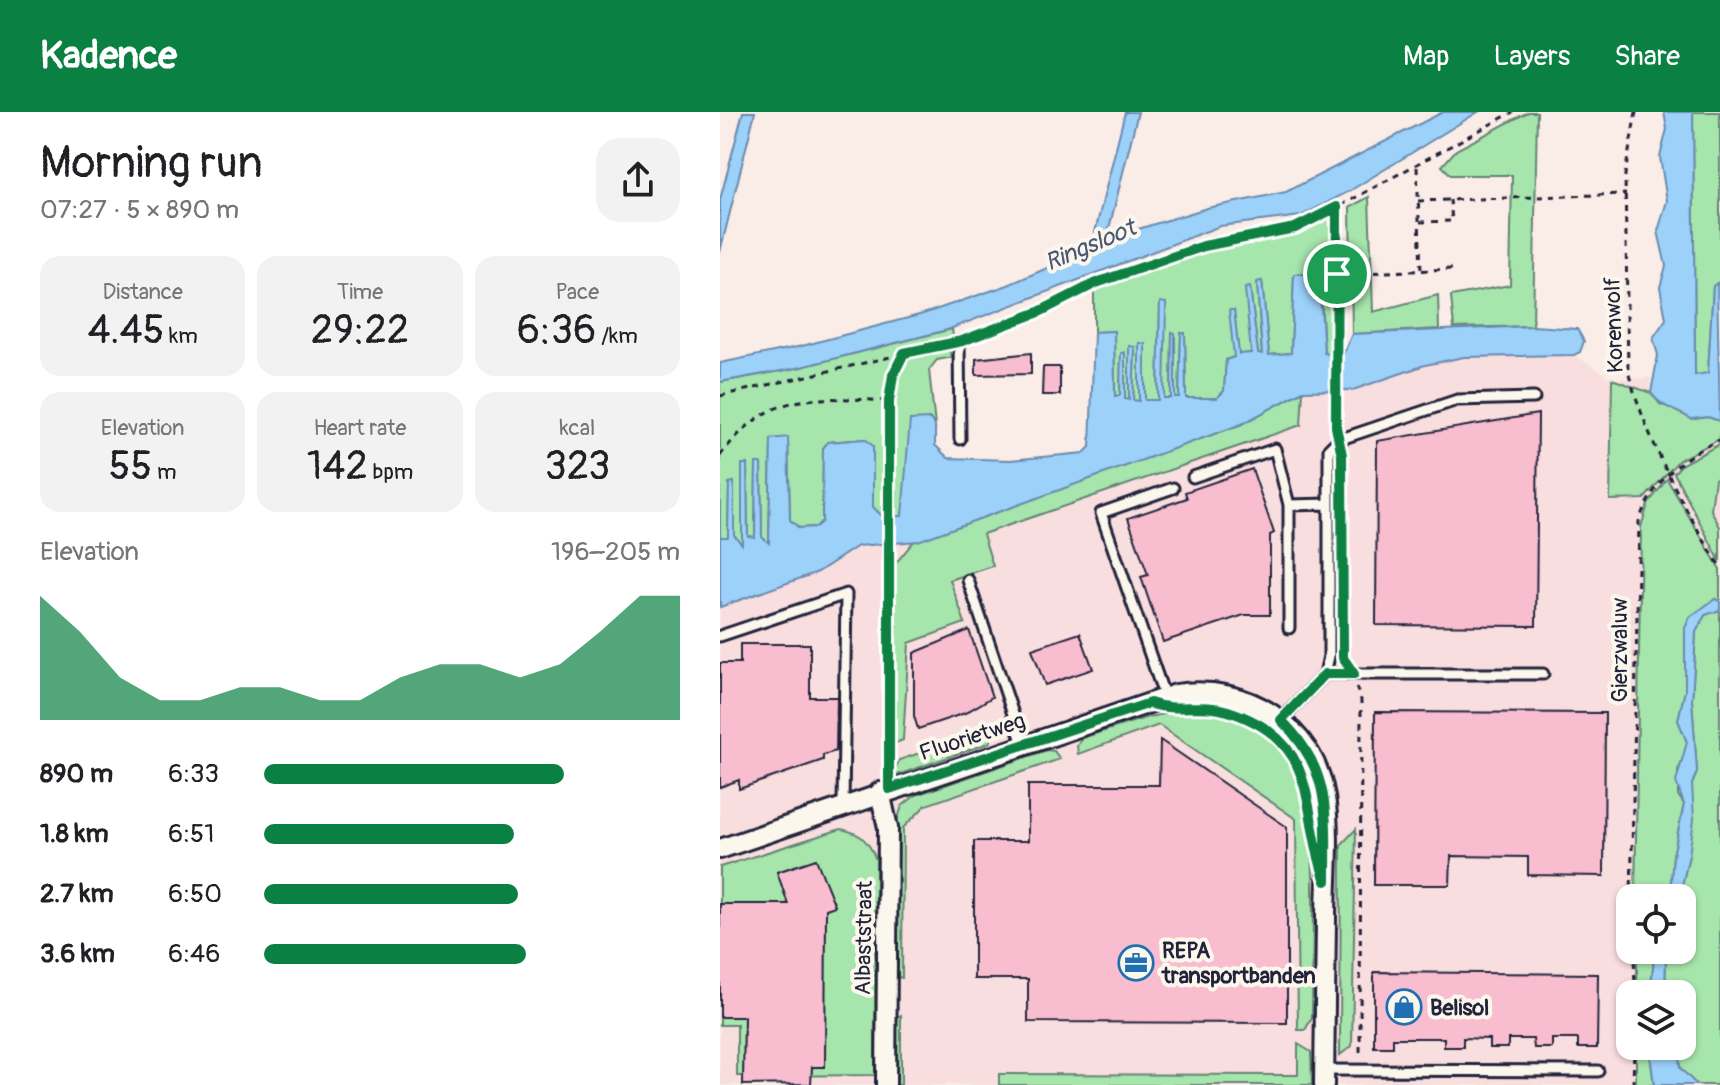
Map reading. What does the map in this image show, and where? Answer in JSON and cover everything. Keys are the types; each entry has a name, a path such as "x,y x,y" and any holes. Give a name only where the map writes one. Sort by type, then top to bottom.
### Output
{"street":[{"name":"Fluorietweg","path":"720,849 1165,698 1191,692 1235,695 1281,720 1308,749 1325,798 1324,1077"},
{"name":"Albaststraat","path":"885,791 888,828 886,1085"}],"lane":[{"path":"959,342 960,439"},
{"path":"1281,720 1325,674 1329,656 1329,449 1338,440 1457,400 1534,398"},
{"path":"1193,477 1275,449 1289,505 1289,628"},
{"path":"1165,698 1101,513 1173,488"},
{"path":"1289,505 1329,504"},
{"path":"968,580 1023,744"},
{"path":"720,636 846,594 843,805"},
{"path":"1325,674 1543,674"},
{"name":"Fluorietweg","path":"1324,1077 1360,1070 1598,1071"}],"path":[{"path":"720,396 959,342 1039,312 1096,283 1204,246 1295,228 1417,167 1513,112"},
{"name":"Korenwolf","path":"1636,112 1625,174 1628,371 1636,400 1720,566"},
{"path":"1417,167 1421,271"},
{"path":"1418,201 1626,194"},
{"path":"1419,222 1452,221 1450,200"},
{"path":"1337,207 1338,440"},
{"path":"1337,274 1454,269"},
{"path":"885,791 889,401 893,375 904,353"},
{"path":"720,456 741,429 782,404 838,398 889,401"},
{"name":"Gierzwaluw","path":"1631,884 1639,521 1644,505 1687,457 1720,440"},
{"path":"1354,674 1361,700 1360,1070"},
{"path":"1633,1085 1634,1060"}],"shaded area":[{"path":"1574,355 1612,379 1720,377 1720,1085 720,1085 720,602 818,572 858,546 918,541 1242,424 1303,391 1353,390 1425,365 1464,357"}],"green space":[{"path":"1528,112 1537,112 1533,326 1454,328 1451,296 1510,285 1512,175 1451,175 1442,166 1456,150"},
{"path":"1693,112 1720,112 1720,283 1713,286 1708,373 1698,376 1695,375"},
{"path":"1369,197 1373,312 1438,295 1439,329 1352,334 1350,207"},
{"path":"1333,215 1334,358 1324,353 1320,274 1294,275 1291,353 1269,355 1262,281 1257,282 1262,354 1258,354 1250,287 1251,353 1239,355 1234,311 1234,357 1226,360 1224,391 1217,398 1186,398 1185,333 1181,333 1179,398 1175,397 1172,332 1171,398 1164,399 1160,303 1158,400 1144,400 1145,344 1139,344 1139,401 1133,401 1135,347 1129,347 1129,400 1125,400 1125,353 1121,354 1120,395 1115,397 1114,331 1094,332 1094,287 1231,243 1299,229"},
{"path":"952,329 953,336 905,349 907,356 947,348 953,357 937,360 929,370 935,426 930,419 906,487 902,516 883,517 873,507 865,439 828,442 823,448 822,521 816,527 799,528 790,520 788,438 771,439 769,544 762,538 761,463 756,463 755,537 748,536 747,464 742,464 742,545 734,535 734,482 729,483 728,537 720,537 720,382 797,368"},
{"path":"1612,379 1651,393 1661,405 1679,409 1695,419 1708,417 1720,421 1720,439 1679,460 1644,499 1610,500"},
{"path":"1303,391 1301,425 983,534 993,566 950,580 965,623 909,643 903,740 893,744 895,564 913,542 1242,424"},
{"path":"1720,444 1720,476 1715,479 1711,510 1720,527 1720,561 1674,473 1682,464"},
{"path":"1667,479 1720,569 1720,601 1715,599 1685,633 1685,691 1678,720 1687,742 1685,757 1678,770 1678,795 1684,804 1671,884 1635,884 1641,527 1648,504"},
{"path":"1720,610 1720,1085 1697,1085 1687,1078 1679,1064 1678,1060 1696,1060 1696,980 1665,980 1666,964 1696,964 1696,884 1682,884 1689,855 1692,784 1697,772 1692,700 1696,632 1705,615"},
{"path":"1193,709 1232,714 1262,728 1283,749 1298,775 1307,805 1313,873 1312,1018 1305,1030 1298,1030 1296,819 1159,725 1078,754 1077,746 1082,738 1148,717"},
{"path":"997,727 989,743 892,777 899,760"},
{"path":"1047,750 1054,751 1060,759 926,805 903,828 902,978 898,977 897,821 902,806 916,795"},
{"path":"841,829 863,839 876,860 875,1075 737,1076 737,1025 720,1025 720,867"},
{"path":"1356,829 1352,1046 1340,1055 1341,845"},
{"path":"1637,964 1653,964 1652,980 1637,980"},
{"path":"901,1015 901,1085 895,1085 895,1019"},
{"path":"1298,1044 1311,1052 1312,1085 999,1085 999,1074 1298,1075"},
{"path":"1636,1060 1651,1060 1654,1085 1636,1085"}],"water":[{"path":"743,112 755,112 720,252 720,200"},
{"path":"1125,112 1138,112 1108,233 1095,232"},
{"path":"1443,112 1478,112 1348,192 1301,216 1220,226 947,330 797,368 720,382 720,363 802,346 923,314 1008,285 1135,230 1207,208 1286,192"},
{"path":"1664,112 1693,112 1695,375 1708,373 1713,286 1717,283 1720,421 1708,417 1691,419 1665,405 1651,393 1658,355 1653,338 1666,319 1660,287 1666,266 1658,231 1667,201 1660,157 1667,129"},
{"path":"1294,274 1319,274 1324,353 1342,357 1352,334 1533,326 1577,329 1584,341 1580,352 1574,355 1464,357 1425,365 1353,390 1303,391 1242,424 918,541 858,546 818,572 720,607 720,537 728,537 729,483 734,482 734,535 742,544 742,464 747,464 748,536 755,537 756,463 761,463 762,537 769,543 771,439 788,437 790,520 799,528 816,527 822,521 823,448 828,442 865,439 873,446 873,507 883,517 902,516 910,420 930,419 935,426 935,445 948,458 1010,460 1084,453 1090,447 1094,332 1114,331 1115,396 1120,395 1121,353 1125,352 1125,399 1129,400 1129,346 1135,347 1133,400 1139,401 1139,343 1145,344 1145,400 1158,400 1160,302 1166,303 1164,398 1171,398 1172,332 1175,333 1175,397 1179,397 1181,333 1185,333 1186,398 1217,398 1224,391 1226,360 1234,357 1229,310 1234,310 1239,354 1251,353 1245,288 1250,287 1258,353 1262,354 1257,282 1262,281 1269,355 1291,353"},
{"path":"1715,599 1720,601 1720,610 1705,615 1696,632 1692,700 1697,772 1692,784 1694,820 1682,884 1671,884 1684,804 1676,782 1687,742 1678,720 1685,691 1685,628 1690,617"},
{"path":"1653,964 1666,964 1665,980 1652,980"},
{"path":"1651,1060 1679,1060 1680,1068 1697,1085 1654,1085"}],"building":[{"path":"1031,353 1031,374 976,375 976,359"},
{"path":"1043,367 1060,367 1060,395 1042,395"},
{"path":"1538,414 1536,626 1376,625 1377,441"},
{"path":"1252,469 1274,533 1270,535 1270,615 1244,615 1163,642 1141,577 1148,575 1128,518 1187,498 1185,492"},
{"path":"969,630 992,697 965,713 918,729 914,716 914,653"},
{"path":"1080,633 1093,669 1045,685 1032,649"},
{"path":"740,644 810,644 810,697 837,697 836,751 823,755 823,760 739,789 739,780 720,787 720,663 740,663"},
{"path":"1375,712 1605,713 1604,876 1528,875 1528,857 1451,856 1450,885 1374,885"},
{"path":"1160,740 1287,827 1287,1023 1028,1022 1028,979 974,979 974,841 1028,841 1028,785 1159,785"},
{"path":"816,859 835,906 826,909 825,1067 812,1067 811,1084 743,1085 744,1017 720,1017 720,904 788,904 777,872"},
{"path":"1374,972 1598,974 1597,1048 1578,1048 1578,1039 1552,1039 1552,1048 1534,1048 1533,1039 1508,1039 1508,1048 1489,1048 1489,1039 1463,1038 1463,1047 1444,1047 1444,1038 1393,1038 1393,1047 1374,1047"}],"place":[{"name":"REPA transportbanden","path":"1136,963"},
{"name":"Belisol","path":"1404,1007"}],"route":[{"path":"1337,207 1337,274 1336,427 1342,455 1343,658 1354,674 1325,674 1281,720 1308,749 1322,782 1326,815 1326,881 1317,855 1310,799 1300,767 1267,730 1244,717 1210,706 1168,710 1150,703 889,789 889,401 893,375 904,353 962,341 1039,312 1096,283 1204,246 1295,228 1337,207"}],"water label":[{"name":"Ringsloot","path":"1090,245"}]}
